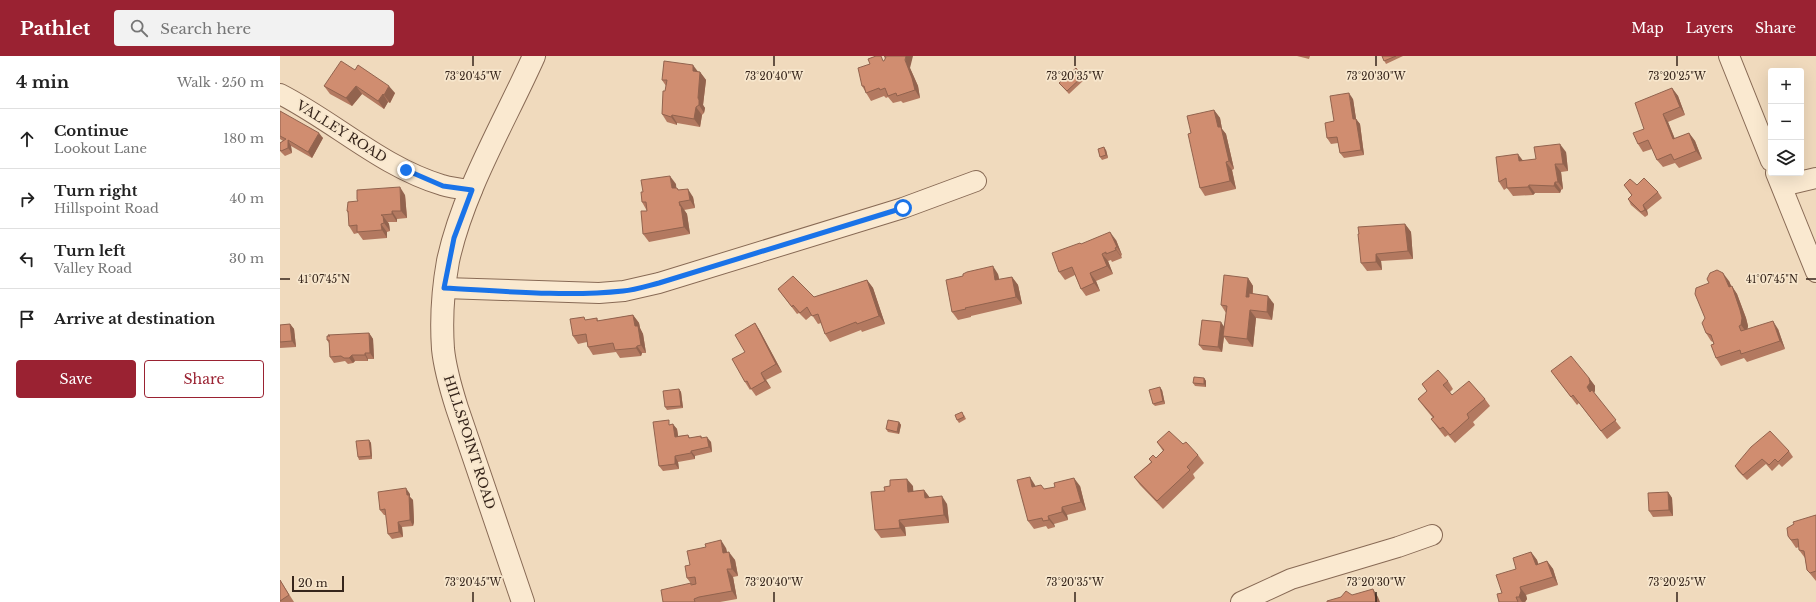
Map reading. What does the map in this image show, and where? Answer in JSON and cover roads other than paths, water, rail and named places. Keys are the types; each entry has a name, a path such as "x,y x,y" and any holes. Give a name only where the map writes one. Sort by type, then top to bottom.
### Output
{"street":[{"name":"HILLSPOINT ROAD","path":"523,602 449,381 443,349 444,288 454,238 472,190 534,56"},
{"path":"1729,56 1768,154"},
{"name":"VALLEY ROAD","path":"280,94 311,112 359,144 406,170 443,186 472,190"},
{"path":"1816,178 1779,180 1816,272"},
{"path":"444,288 599,293 624,291 659,283 903,208 976,181"},
{"path":"1241,602 1291,579 1432,536"}]}
